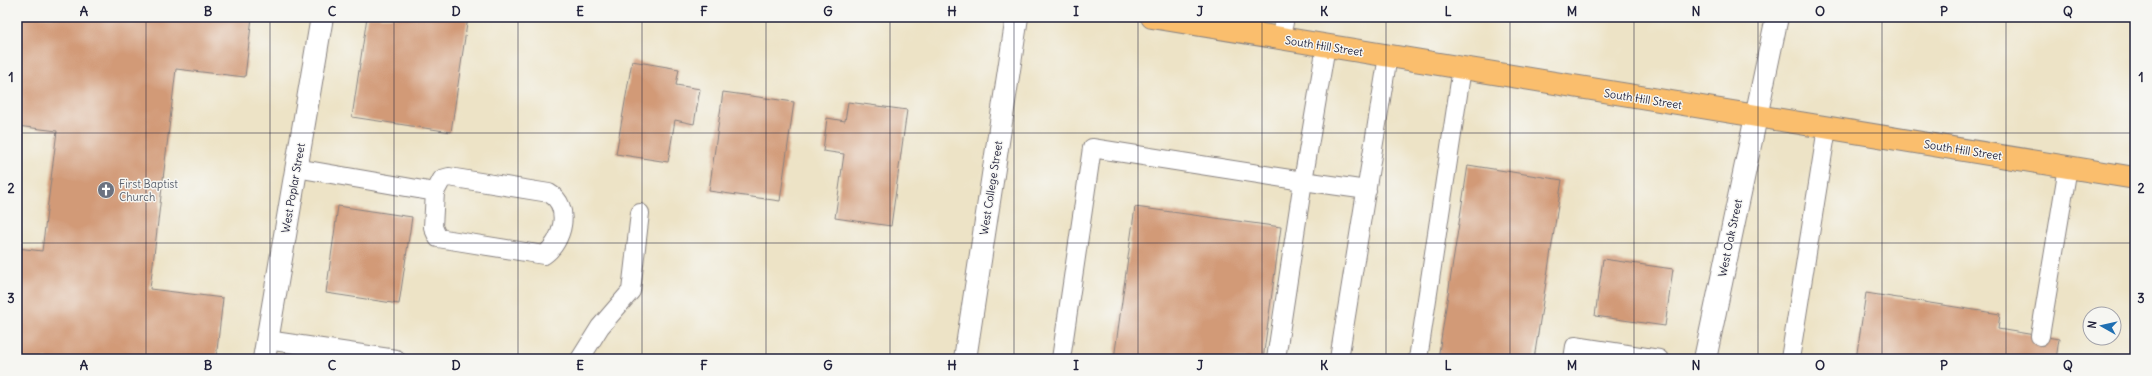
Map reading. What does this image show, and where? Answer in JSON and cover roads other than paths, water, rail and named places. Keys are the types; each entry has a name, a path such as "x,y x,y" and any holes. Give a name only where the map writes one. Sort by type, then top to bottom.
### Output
{"main road":[{"name":"South Hill Street","path":"1152,17 2135,178"}],"street":[{"name":"West Poplar Street","path":"265,350 322,17"},
{"name":"West College Street","path":"965,359 1017,17"},
{"name":"West Oak Street","path":"1705,359 1777,17"}],"lane":[{"path":"1281,38 1285,17"},
{"path":"1276,359 1302,181 1326,46"},
{"path":"1340,359 1388,56"},
{"path":"1418,359 1462,68"},
{"path":"1790,359 1827,128"},
{"path":"1061,359 1092,148 1366,190"},
{"path":"2040,336 2068,167"},
{"path":"296,168 435,192"},
{"path":"449,177 549,193 556,197 562,206 562,224 557,243 544,255 451,242 438,238 433,227 435,192 442,179 449,177"},
{"path":"580,359 600,327 631,291 640,213"},
{"path":"1573,359 1575,346 1659,359"},
{"path":"265,350 396,359"}],"place":[{"name":"First Baptist Church","path":"106,190"}]}
